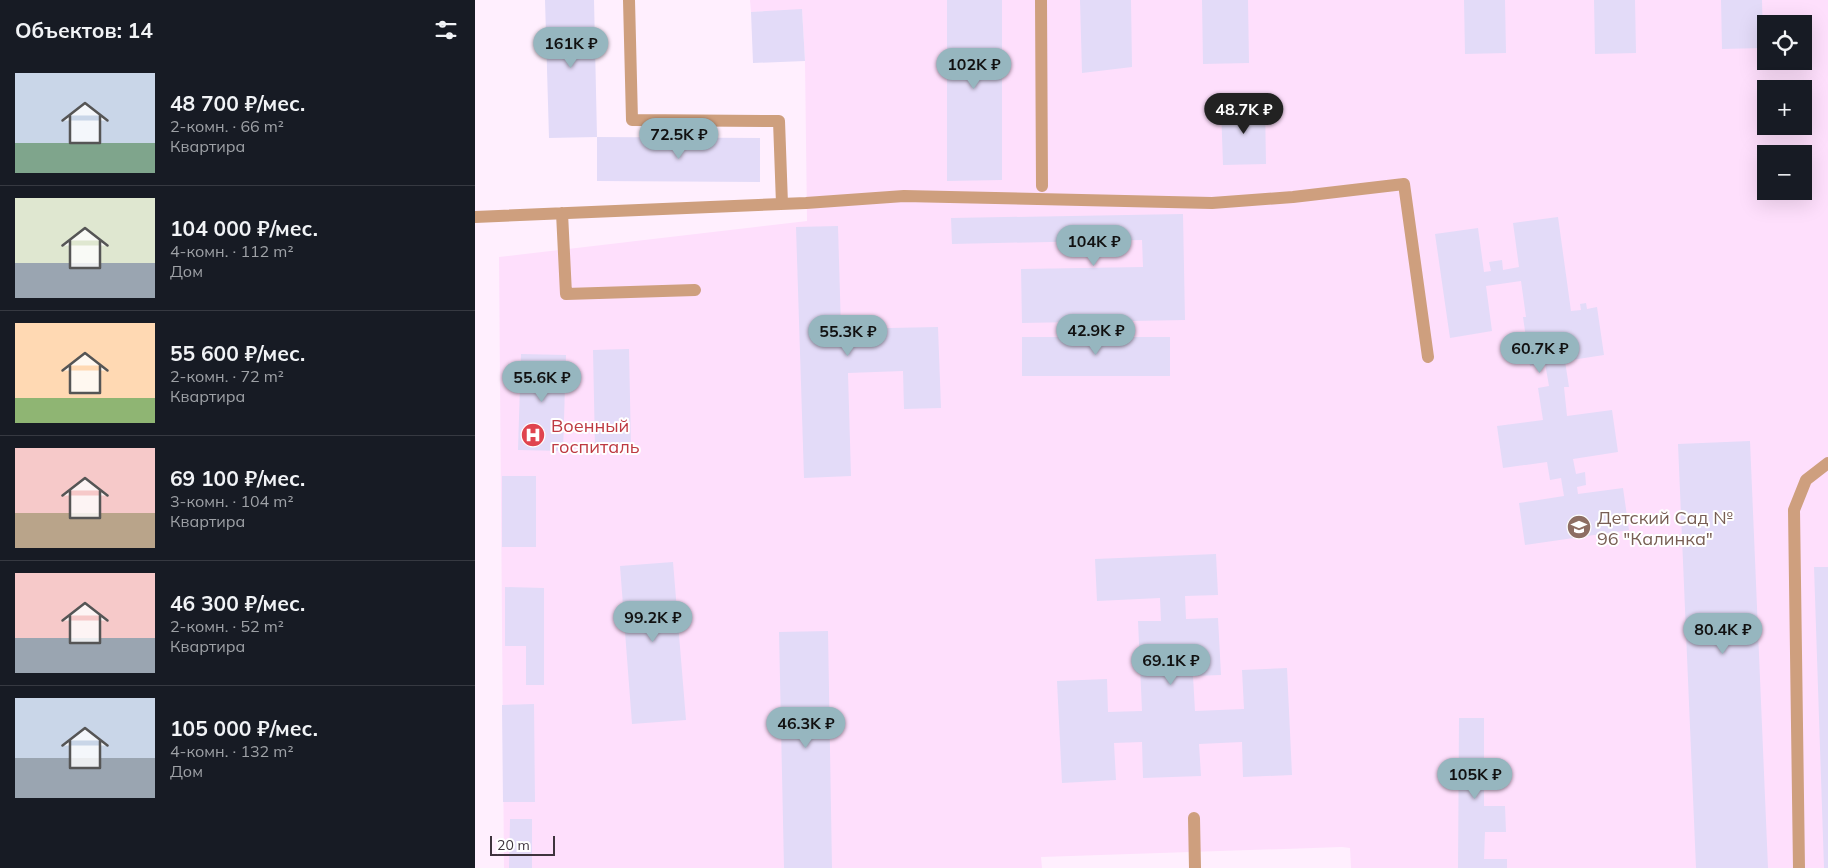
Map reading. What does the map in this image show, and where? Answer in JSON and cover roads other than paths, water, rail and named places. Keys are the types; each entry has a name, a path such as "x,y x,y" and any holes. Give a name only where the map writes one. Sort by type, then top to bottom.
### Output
{"lane":[{"path":"629,0 632,120 779,121 782,204"},
{"path":"1041,0 1042,186"},
{"path":"475,217 782,204 904,196 1212,203 1293,197 1404,184 1428,357"},
{"path":"562,213 567,294 695,290"},
{"path":"1799,868 1794,510 1806,480 1828,463"},
{"path":"1194,818 1195,868"}],"place":[{"name":"Военный госпиталь","path":"533,435"},
{"name":"Детский Сад № 96 \"Калинка\"","path":"1579,527"}]}
